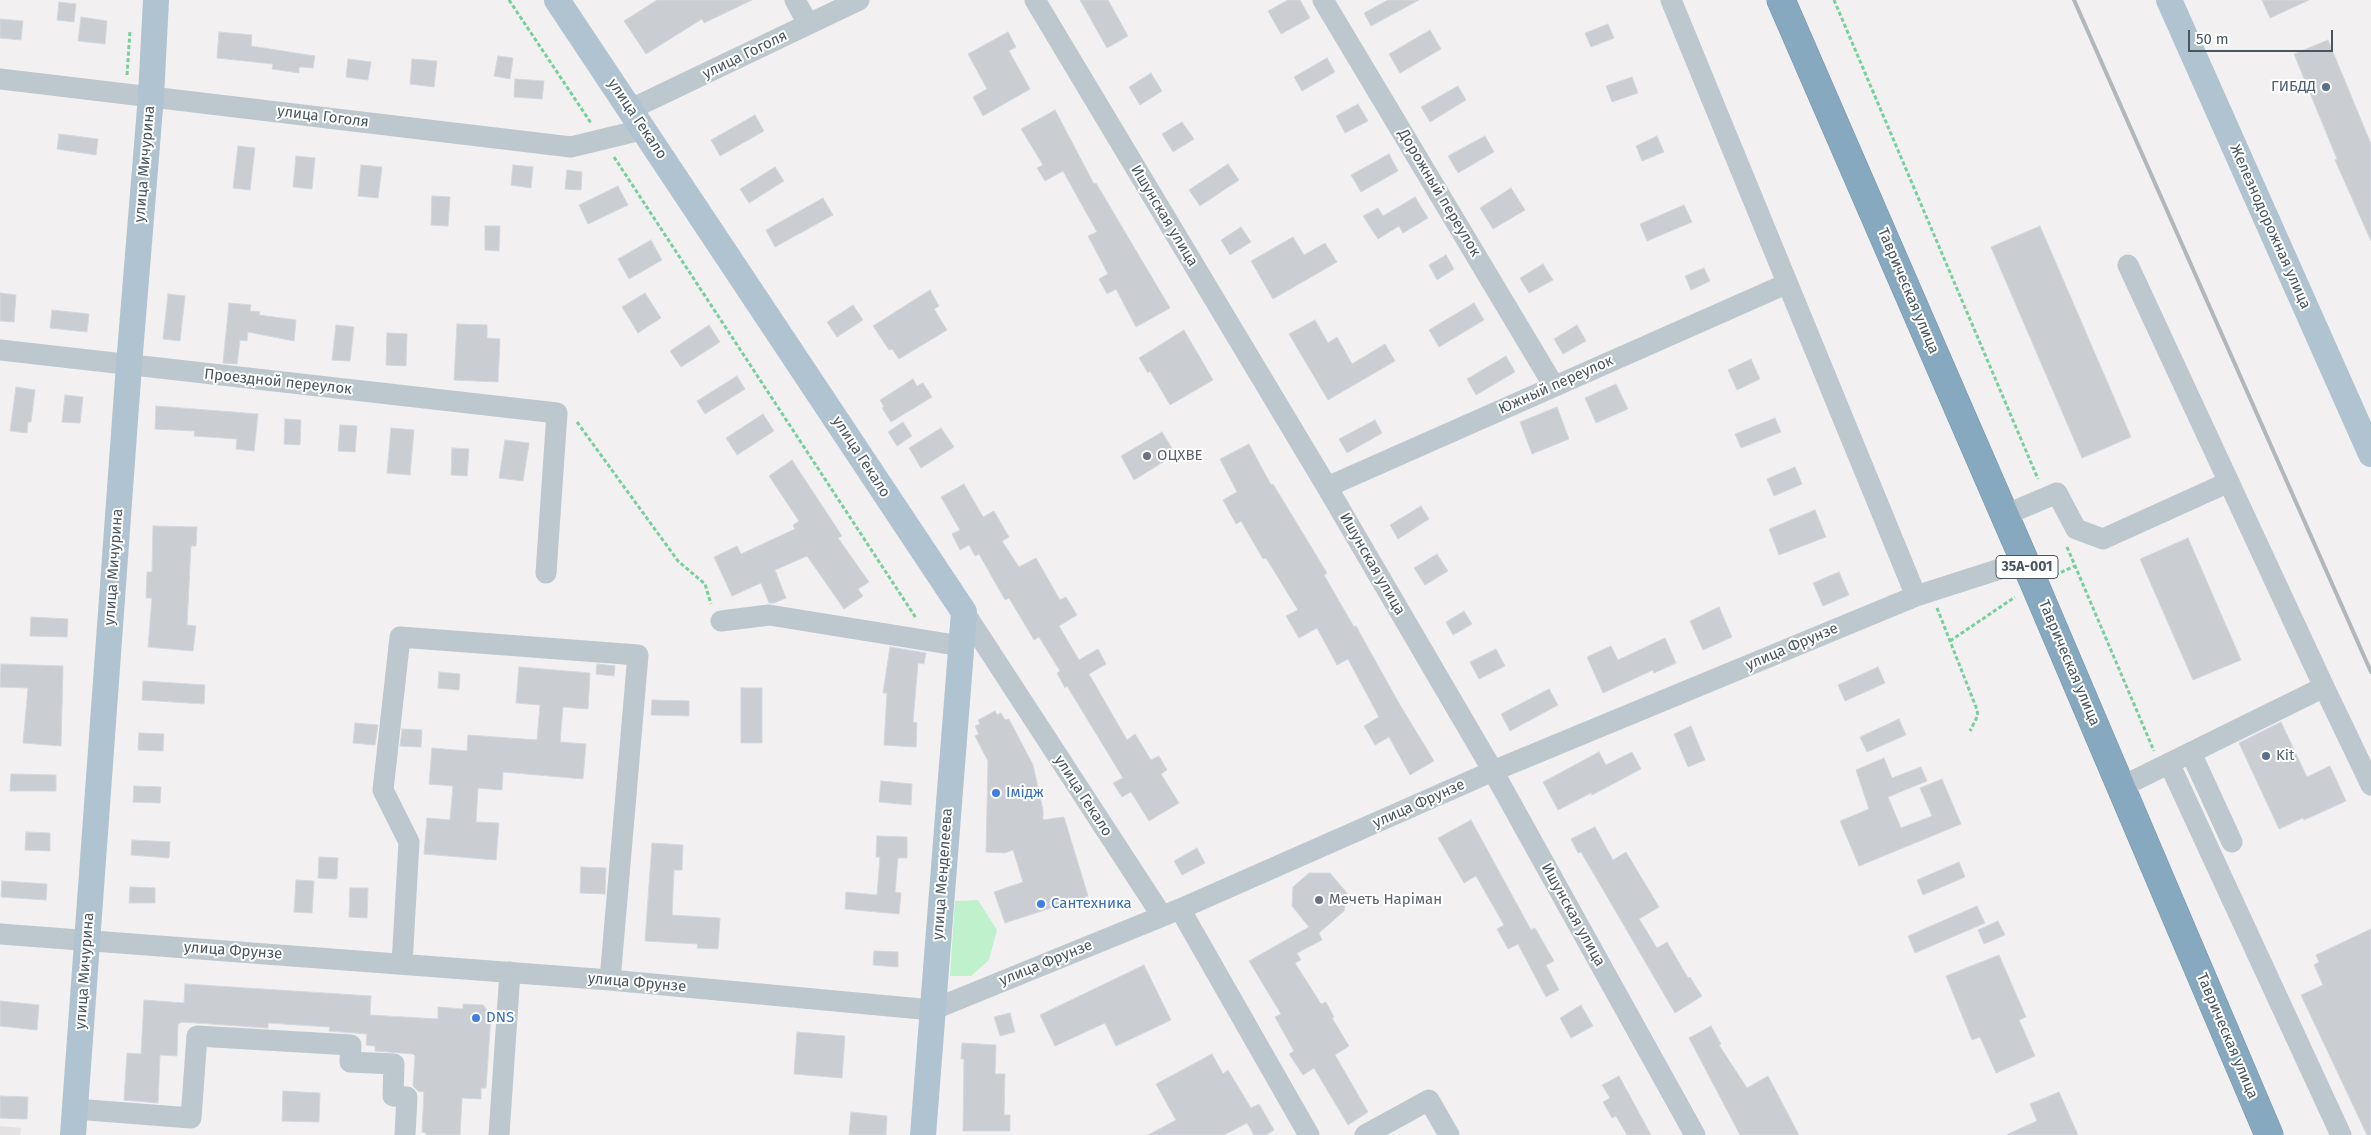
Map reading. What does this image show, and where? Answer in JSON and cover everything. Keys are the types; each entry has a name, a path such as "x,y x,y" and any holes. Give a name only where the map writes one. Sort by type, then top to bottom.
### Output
{"highway":[{"name":"Таврическая улица","path":"1782,0 2030,573 2269,1135"}],"main road":[{"name":"улица Мичурина","path":"73,1135 129,365 151,96 156,0"},
{"name":"улица Гекало","path":"557,0 638,119 964,612"},
{"name":"Железнодорожная улица","path":"2169,0 2371,454"},
{"name":"улица Менделеева","path":"923,1135 964,612"}],"street":[{"path":"795,0 808,24"},
{"name":"улица Гоголя","path":"0,79 571,147 602,140 808,24 859,0"},
{"name":"Ишунская улица","path":"1035,0 1327,487 1493,771 1695,1135"},
{"name":"Дорожный переулок","path":"1323,0 1554,386"},
{"path":"1670,0 1786,284 1923,593"},
{"path":"2128,265 2371,786"},
{"name":"Южный переулок","path":"1327,487 1786,284"},
{"name":"Проездной переулок","path":"0,350 557,414"},
{"path":"546,573 557,414"},
{"path":"2005,515 2057,493 2076,529 2103,540 2229,482"},
{"name":"улица Фрунзе","path":"0,934 610,980 932,1010 1171,913 1493,771 1923,593 2030,573"},
{"name":"улица Гекало","path":"964,612 1171,913 1309,1135"},
{"path":"721,621 770,615 961,646"},
{"path":"402,964 410,842 383,790 400,637 638,655 610,980"},
{"path":"2121,787 2324,686"},
{"path":"2191,753 2232,842"},
{"path":"2165,766 2341,1135"},
{"path":"499,1135 510,972"},
{"path":"75,1109 190,1118 197,1036 351,1045 350,1062 394,1064 393,1096 407,1097 405,1135"},
{"path":"1365,1135 1429,1100 1449,1135"}],"path":[{"path":"510,0 930,641"},
{"path":"1834,0 2046,497"},
{"path":"125,93 130,28"},
{"path":"557,414 575,419 678,561 705,584 713,611 721,621"},
{"path":"2064,540 2165,766"},
{"path":"1950,641 2004,603 2030,573 2075,566"},
{"path":"1923,593 1950,641 1976,707 1978,715 1970,731"}],"shaded area":[{"path":"0,1126 21,1128 20,1135 0,1135"}],"green space":[{"path":"978,900 997,930 989,960 971,976 950,976 955,901"}],"building":[{"path":"657,0 752,0 704,23 702,19 646,54 624,21"},
{"path":"1080,0 1108,0 1128,36 1107,48"},
{"path":"1288,0 1300,0 1310,18 1281,34 1268,11"},
{"path":"1388,0 1419,0 1371,26 1364,13"},
{"path":"2262,0 2309,0 2270,18"},
{"path":"59,2 76,4 74,22 57,20"},
{"path":"81,17 107,21 105,44 78,41"},
{"path":"0,19 23,21 21,40 0,38"},
{"path":"1608,24 1614,38 1591,47 1585,33"},
{"path":"1430,30 1441,49 1400,73 1389,54"},
{"path":"219,32 252,35 251,46 315,56 313,68 299,67 299,73 272,69 273,64 217,58"},
{"path":"1008,32 1016,47 1009,51 1030,89 983,116 973,97 987,89 968,54"},
{"path":"2328,40 2371,144 2371,241 2335,160 2337,159 2294,54"},
{"path":"498,56 513,58 510,79 494,76"},
{"path":"1327,58 1335,72 1302,91 1294,77"},
{"path":"348,59 371,62 368,80 346,77"},
{"path":"412,59 437,61 434,87 410,84"},
{"path":"1151,73 1162,91 1140,105 1129,87"},
{"path":"1632,77 1638,93 1612,102 1606,86"},
{"path":"515,79 544,81 542,99 514,97"},
{"path":"1458,86 1466,100 1430,122 1421,107"},
{"path":"1358,104 1368,121 1345,133 1336,116"},
{"path":"1055,110 1094,184 1096,183 1170,308 1136,327 1116,289 1107,294 1099,279 1108,274 1088,236 1097,232 1063,171 1045,181 1037,168 1043,165 1021,129"},
{"path":"755,115 764,131 720,156 711,140"},
{"path":"1182,122 1194,139 1173,152 1162,134"},
{"path":"59,134 98,139 96,155 57,149"},
{"path":"1485,136 1494,152 1458,173 1448,156"},
{"path":"1657,136 1664,152 1642,161 1636,146"},
{"path":"238,146 255,148 250,190 233,188"},
{"path":"1389,154 1398,171 1361,192 1351,175"},
{"path":"296,156 315,158 312,189 293,187"},
{"path":"1228,164 1239,180 1200,206 1189,190"},
{"path":"361,165 382,167 378,198 358,196"},
{"path":"513,165 533,167 531,188 511,185"},
{"path":"775,167 784,181 749,203 740,189"},
{"path":"567,170 582,172 581,190 565,189"},
{"path":"618,186 628,205 588,224 579,205"},
{"path":"1511,188 1525,210 1493,229 1480,208"},
{"path":"432,196 450,197 448,226 431,225"},
{"path":"1415,197 1428,218 1403,233 1399,226 1378,239 1363,216 1378,208 1383,216"},
{"path":"823,198 833,215 775,247 766,230"},
{"path":"1684,205 1692,222 1647,241 1640,224"},
{"path":"485,226 500,226 499,251 485,250"},
{"path":"2040,226 2131,437 2082,458 1991,247"},
{"path":"1241,227 1251,242 1230,255 1221,240"},
{"path":"1293,237 1304,255 1325,243 1337,262 1273,299 1251,261"},
{"path":"651,240 662,260 629,279 618,259"},
{"path":"1446,255 1454,269 1437,280 1429,265"},
{"path":"1543,264 1553,280 1529,293 1520,278"},
{"path":"1704,268 1710,281 1691,290 1685,276"},
{"path":"930,290 939,306 934,309 947,330 899,359 892,349 889,350 873,326"},
{"path":"0,293 16,295 14,322 0,321"},
{"path":"645,293 661,318 638,333 622,307"},
{"path":"168,294 185,296 180,341 163,339"},
{"path":"229,303 251,305 250,311 260,312 259,315 296,320 294,341 248,332 247,341 240,340 237,364 223,363"},
{"path":"1474,303 1484,320 1439,347 1429,330"},
{"path":"853,305 863,320 837,337 827,322"},
{"path":"52,310 89,314 87,332 50,328"},
{"path":"1315,320 1328,343 1337,337 1352,364 1385,344 1395,361 1328,400 1289,334"},
{"path":"457,324 487,325 487,338 500,339 498,382 454,380"},
{"path":"336,325 354,327 350,361 332,360"},
{"path":"709,325 720,342 681,367 670,351"},
{"path":"1577,325 1586,341 1563,354 1554,339"},
{"path":"1184,330 1213,380 1170,405 1150,371 1148,373 1139,358"},
{"path":"387,333 407,334 406,366 386,365"},
{"path":"1506,356 1515,372 1476,395 1467,379"},
{"path":"1751,359 1760,379 1737,390 1728,370"},
{"path":"737,376 745,389 705,414 697,401"},
{"path":"913,379 917,386 923,383 932,397 891,422 882,408 884,407 880,400"},
{"path":"1616,384 1628,409 1596,423 1585,398"},
{"path":"16,387 35,390 31,422 28,422 27,433 10,431"},
{"path":"65,395 83,397 80,423 62,422"},
{"path":"156,406 258,414 254,451 236,449 237,439 194,436 195,431 155,429"},
{"path":"1557,407 1569,439 1532,454 1520,422"},
{"path":"763,414 774,431 737,455 726,438"},
{"path":"1775,418 1781,432 1741,448 1735,434"},
{"path":"285,419 301,420 300,445 284,444"},
{"path":"1375,420 1382,433 1347,453 1339,439"},
{"path":"903,422 912,436 897,446 888,432"},
{"path":"340,425 357,426 355,452 338,451"},
{"path":"391,428 414,430 410,475 387,473"},
{"path":"941,428 954,447 921,468 909,448"},
{"path":"1162,432 1173,450 1173,456 1134,480 1121,456"},
{"path":"505,440 529,443 523,481 499,478"},
{"path":"1249,444 1271,485 1273,484 1327,573 1324,575 1354,627 1356,626 1434,761 1410,775 1389,737 1375,745 1364,726 1379,717 1348,659 1337,665 1317,628 1299,638 1286,616 1298,610 1266,558 1263,559 1241,521 1236,524 1223,500 1237,492 1220,459"},
{"path":"452,448 469,449 467,476 451,475"},
{"path":"792,460 842,536 838,538 869,582 858,589 863,596 844,609 807,556 775,570 786,598 774,603 769,603 761,583 732,596 714,557 737,546 741,554 795,529 793,525 799,521 769,476"},
{"path":"1795,467 1802,484 1774,496 1767,479"},
{"path":"964,484 983,517 994,511 1009,537 1002,541 1019,567 1036,558 1060,600 1066,597 1077,615 1059,626 1079,660 1098,649 1106,664 1089,674 1127,740 1135,734 1151,760 1159,756 1167,770 1161,774 1179,803 1149,821 1131,792 1122,797 1113,783 1123,778 1067,686 1065,688 1057,673 1060,671 1039,637 1034,640 1009,598 1005,600 979,554 975,556 969,545 960,550 952,534 960,530 941,497"},
{"path":"1421,506 1429,519 1398,539 1390,525"},
{"path":"1815,510 1826,537 1779,555 1769,529"},
{"path":"153,526 197,527 196,546 191,546 187,625 196,626 193,651 148,647 152,598 146,598 147,572 152,572"},
{"path":"2188,538 2241,660 2193,680 2140,559"},
{"path":"1437,554 1448,571 1425,585 1414,568"},
{"path":"1839,572 1849,595 1823,606 1813,583"},
{"path":"1719,607 1732,637 1703,650 1690,621"},
{"path":"1464,611 1472,624 1453,635 1446,622"},
{"path":"31,617 68,619 67,637 30,636"},
{"path":"1665,638 1676,663 1654,673 1653,670 1603,693 1587,657 1611,646 1618,660"},
{"path":"890,647 926,653 924,664 918,663 913,722 917,723 916,747 884,745 887,693 883,693"},
{"path":"1496,649 1505,666 1479,679 1470,662"},
{"path":"1,664 63,666 61,746 23,743 28,688 0,687"},
{"path":"597,664 615,666 614,676 596,674"},
{"path":"519,667 590,673 588,709 563,707 560,742 586,744 583,779 503,772 502,790 478,788 476,822 499,823 496,860 424,854 427,818 450,820 453,786 429,784 432,748 467,751 468,735 537,740 540,705 516,703"},
{"path":"1878,667 1885,683 1845,701 1838,685"},
{"path":"439,672 460,674 459,690 438,688"},
{"path":"143,681 205,685 204,704 142,700"},
{"path":"741,688 762,688 762,743 741,743"},
{"path":"1549,689 1558,705 1510,731 1501,714"},
{"path":"652,700 689,701 689,716 651,715"},
{"path":"995,711 997,715 1001,713 1005,720 1009,719 1033,765 1043,810 1043,820 1064,817 1088,896 1005,923 994,892 1023,882 1013,850 1005,853 986,852 988,761 975,736 979,734 975,726 980,724 978,720"},
{"path":"1899,719 1906,735 1867,752 1860,737"},
{"path":"2281,722 2307,777 2330,766 2346,801 2279,829 2239,743"},
{"path":"355,723 378,725 375,745 353,743"},
{"path":"1691,726 1705,760 1688,767 1674,734"},
{"path":"402,729 422,730 421,747 400,746"},
{"path":"139,733 164,734 163,751 138,750"},
{"path":"1599,752 1606,765 1632,752 1641,769 1592,795 1591,793 1558,810 1543,782"},
{"path":"1884,758 1892,778 1921,767 1927,781 1888,797 1901,828 1932,816 1920,788 1942,779 1961,824 1859,866 1840,821 1869,809 1856,770"},
{"path":"11,774 56,775 56,791 10,791"},
{"path":"881,781 912,784 911,805 879,802"},
{"path":"134,786 161,787 160,803 133,802"},
{"path":"1471,820 1531,930 1535,928 1554,961 1546,965 1559,990 1546,997 1518,944 1508,949 1497,929 1504,925 1476,876 1464,883 1438,838"},
{"path":"1595,827 1613,860 1626,852 1659,907 1639,919 1657,948 1667,942 1688,978 1690,977 1702,996 1675,1013 1581,852 1578,853 1571,839"},
{"path":"26,832 50,833 50,851 25,850"},
{"path":"877,836 907,837 907,858 898,858 895,892 901,893 899,914 845,909 846,892 877,895 880,857 876,857"},
{"path":"132,840 170,842 169,858 131,855"},
{"path":"652,843 683,845 682,870 674,870 672,915 720,918 718,949 697,948 698,944 645,941"},
{"path":"1197,848 1205,863 1182,875 1174,861"},
{"path":"319,857 338,858 337,879 318,878"},
{"path":"1959,862 1965,877 1923,895 1917,880"},
{"path":"581,867 606,868 605,894 580,893"},
{"path":"1309,873 1330,873 1347,893 1344,911 1319,933 1322,940 1297,953 1301,960 1295,963 1321,1004 1326,1002 1334,1017 1332,1018 1349,1046 1335,1055 1368,1112 1348,1125 1314,1068 1303,1075 1289,1054 1294,1051 1275,1017 1281,1014 1249,961 1309,927 1292,906 1293,887"},
{"path":"296,880 314,881 312,913 294,912"},
{"path":"2,881 47,884 46,900 1,897"},
{"path":"130,887 155,888 155,903 129,903"},
{"path":"350,888 368,888 367,918 349,917"},
{"path":"1977,906 1985,923 1915,953 1908,936"},
{"path":"1998,921 2005,935 1984,944 1978,930"},
{"path":"2371,929 2371,1135 2367,1135 2301,995 2323,985 2314,965 2319,962 2316,955"},
{"path":"874,951 898,952 898,967 873,965"},
{"path":"1999,955 2026,1017 2019,1020 2035,1056 1996,1073 1980,1037 1972,1040 1946,976"},
{"path":"1144,965 1171,1020 1116,1046 1105,1023 1055,1046 1040,1015"},
{"path":"185,984 371,996 370,1015 438,1019 438,1007 463,1009 463,1004 483,1005 491,1015 486,1088 481,1088 481,1099 462,1098 460,1135 426,1135 426,1133 422,1132 424,1092 418,1091 413,1086 415,1056 413,1054 375,1051 375,1046 366,1045 367,1034 329,1031 330,1027 268,1023 268,1028 182,1022 178,1024 177,1056 160,1055 158,1103 124,1100 127,1053 141,1054 144,1000 184,1003"},
{"path":"0,1001 39,1005 37,1030 0,1026"},
{"path":"1581,1005 1593,1026 1571,1038 1560,1018"},
{"path":"1010,1013 1015,1032 1000,1036 994,1017"},
{"path":"1711,1026 1721,1044 1719,1045 1747,1088 1768,1076 1799,1135 1740,1135 1689,1038"},
{"path":"797,1032 845,1036 842,1078 794,1074"},
{"path":"962,1043 996,1045 995,1074 1005,1074 1004,1115 1010,1115 1010,1131 963,1131 964,1059 961,1059"},
{"path":"1212,1054 1223,1074 1228,1070 1251,1108 1259,1104 1274,1130 1266,1135 1254,1135 1247,1123 1224,1135 1148,1135 1176,1120 1156,1084"},
{"path":"1619,1076 1651,1135 1627,1135 1616,1116 1612,1118 1603,1102 1610,1098 1602,1085"},
{"path":"283,1091 320,1093 319,1122 282,1121"},
{"path":"2059,1092 2078,1135 2006,1135 2037,1121 2030,1104"},
{"path":"0,1096 28,1097 27,1119 0,1118"},
{"path":"851,1112 887,1116 886,1135 849,1135"}],"railway":[{"path":"2074,0 2371,672"}],"place":[{"name":"ГИБДД","path":"2326,87"},
{"name":"ОЦХВЕ","path":"1147,456"},
{"name":"Kit","path":"2266,756"},
{"name":"Імідж","path":"996,793"},
{"name":"Мечеть Наріман","path":"1319,900"},
{"name":"Сантехника","path":"1041,904"},
{"name":"DNS","path":"476,1018"}]}
